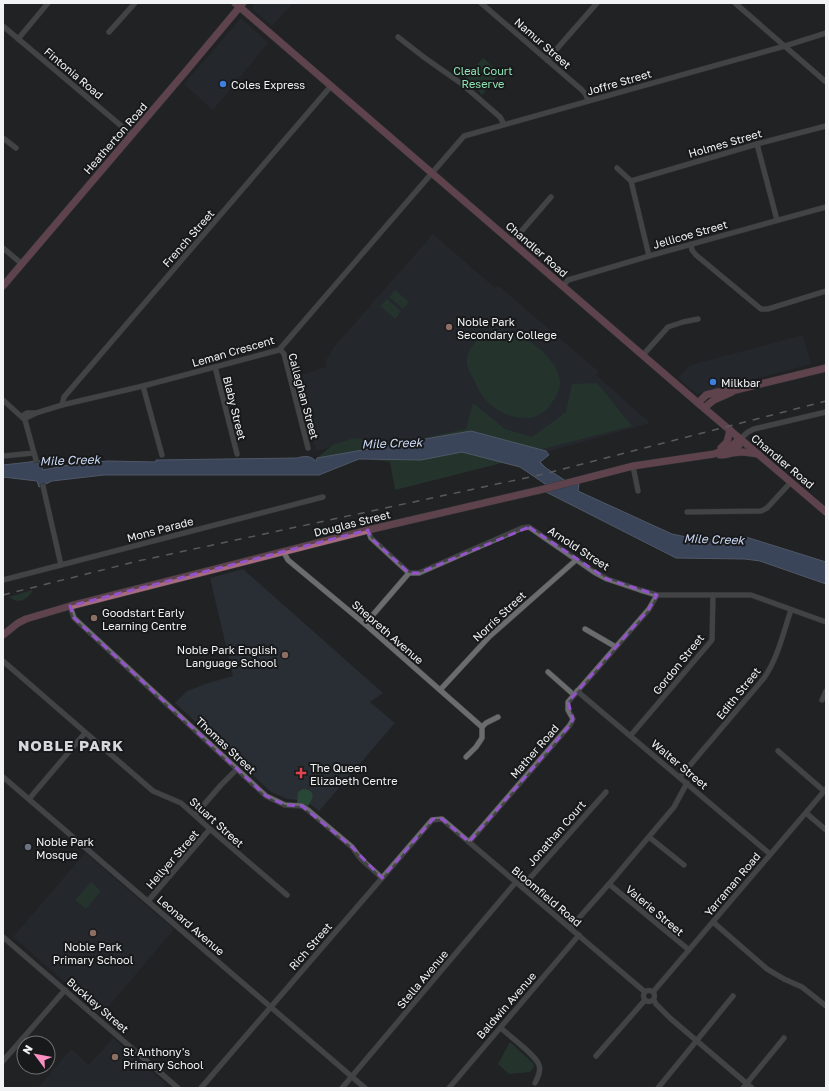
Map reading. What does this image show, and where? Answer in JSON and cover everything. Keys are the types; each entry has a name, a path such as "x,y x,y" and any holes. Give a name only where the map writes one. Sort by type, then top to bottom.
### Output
{"main road":[{"name":"Chandler Road","path":"239,4 331,86 826,512"},
{"name":"Heatherton Road","path":"3,286 132,135 239,4"},
{"path":"698,403 703,397 710,394 736,390 826,368"},
{"path":"704,408 712,401 736,390"},
{"path":"712,455 726,444 730,430"},
{"path":"728,454 738,448 740,439"},
{"name":"Douglas Street","path":"712,455 727,449 740,439"},
{"name":"Douglas Street","path":"3,635 26,619 70,606 283,551 544,489 633,466 742,452 758,454"}],"street":[{"path":"18,39 48,3"},
{"path":"109,32 135,3"},
{"name":"Namur Street","path":"481,3 582,90 588,101"},
{"path":"547,60 597,3"},
{"path":"735,3 826,82"},
{"name":"Fintonia Road","path":"3,26 132,135"},
{"name":"Joffre Street","path":"432,173 464,136 785,46 826,33"},
{"path":"398,37 424,58 462,84 500,117 504,124"},
{"name":"French Street","path":"62,405 64,397 331,86"},
{"name":"Holmes Street","path":"630,181 757,144 826,126"},
{"path":"3,138 16,148"},
{"path":"757,144 777,220"},
{"path":"617,168 630,181 649,256"},
{"name":"Leman Crescent","path":"23,418 31,412 36,413 62,405 143,386 280,349 432,173"},
{"path":"512,242 551,197"},
{"name":"Jellicoe Street","path":"563,286 568,280 826,207"},
{"path":"691,244 692,250 696,255 761,309 768,309 826,291"},
{"path":"3,248 22,264"},
{"path":"643,356 668,327 682,322 698,319"},
{"name":"Callaghan Street","path":"280,349 284,354 308,448"},
{"name":"Blaby Street","path":"215,367 236,454"},
{"path":"143,386 162,455"},
{"path":"3,400 23,418 36,460"},
{"path":"740,439 754,429 826,412"},
{"path":"3,456 34,453"},
{"path":"633,466 638,491"},
{"path":"687,512 761,511 767,508 791,482"},
{"path":"43,486 62,565"},
{"name":"Mons Parade","path":"3,580 323,497"},
{"name":"Arnold Street","path":"409,573 419,573 522,528 529,527 576,560 608,579 640,590 657,595 751,595 826,622"},
{"path":"365,624 409,573 371,538 368,530"},
{"name":"Shepreth Avenue","path":"283,551 288,560 365,624 482,727"},
{"name":"Norris Street","path":"440,690 489,637 576,560"},
{"name":"Mather Road","path":"468,842 570,726 573,719 568,710 568,702 649,609 657,595"},
{"name":"Gordon Street","path":"631,735 712,640 713,595"},
{"name":"Thomas Street","path":"70,606 74,618 167,706 195,729 266,796 285,805 302,806 308,810 352,847 361,859 382,878"},
{"name":"Edith Street","path":"680,777 767,674 774,659 791,610"},
{"path":"585,629 616,647"},
{"name":"Stuart Street","path":"3,661 153,791 177,800 287,895"},
{"name":"Walter Street","path":"548,672 631,735 770,854"},
{"path":"822,700 826,691"},
{"path":"466,757 476,747 482,738 482,727 498,716"},
{"path":"29,799 85,733"},
{"path":"778,751 825,790"},
{"name":"Hellyer Street","path":"195,815 237,769"},
{"name":"Leonard Avenue","path":"3,777 365,1088"},
{"path":"570,928 674,807 687,783"},
{"name":"Yarraman Road","path":"653,992 825,790"},
{"name":"Jonathan Court","path":"522,888 606,792"},
{"path":"806,813 826,830"},
{"name":"Bloomfield Road","path":"435,819 442,819 645,992"},
{"name":"Rich Street","path":"201,1088 432,820 435,819"},
{"name":"Hellyer Street","path":"148,901 210,829"},
{"path":"649,836 684,866"},
{"name":"Stella Avenue","path":"342,1088 516,882"},
{"name":"Valerie Street","path":"609,884 689,950"},
{"path":"713,922 767,969 802,987 826,1006"},
{"name":"Baldwin Avenue","path":"449,1088 477,1053 579,935"},
{"name":"Buckley Street","path":"3,937 178,1088"},
{"path":"3,1061 65,990"},
{"path":"596,1056 645,1000 645,992 650,990 653,992 656,1004 752,1088"},
{"path":"658,1088 733,996"},
{"path":"645,1000 650,1002 654,1000"},
{"path":"500,1028 535,1058 539,1065 540,1072 535,1083"},
{"path":"743,1088 784,1038"}],"highlighted area":[{"path":"529,527 607,579 657,595 649,609 568,702 573,719 570,725 469,842 442,819 433,819 382,878 352,847 302,806 285,805 266,796 74,618 70,606 368,530 371,538 409,573 419,573"}],"shaded area":[{"path":"253,3 293,3 272,26 253,10"},
{"path":"241,18 268,43 213,110 184,84"},
{"name":"Noble Park Secondary College","path":"433,234 495,288 499,286 599,372 596,375 650,423 539,454 465,438 357,441 316,451 297,376 326,367 326,360 334,347"},
{"path":"803,335 811,364 697,394 678,378 691,365"},
{"name":"Noble Park English Language School","path":"243,569 383,693 370,702 395,723 319,811 306,801 287,799 271,792 175,703 187,691 233,676 210,578"},
{"name":"Noble Park Primary School","path":"85,853 174,929 102,1014 13,937"},
{"name":"St Anthony's Primary School","path":"113,1038 166,1084 163,1088 38,1088 49,1075 56,1075 56,1067 71,1049 89,1065"}],"green space":[{"name":"Cleal Court Reserve","path":"483,58 500,73 482,95 465,79"},
{"path":"395,290 409,302 403,309 389,297"},
{"path":"387,299 401,311 395,319 380,306"},
{"path":"495,330 508,331 526,339 550,359 555,367 559,376 560,384 552,403 541,414 534,417 525,418 508,415 499,411 484,398 470,374 467,359 470,349 477,341"},
{"path":"597,383 632,426 543,449 498,464 395,490 390,462 360,458 317,460 317,458 333,445 354,438 383,442 410,441 466,429 473,403 505,429 532,437 566,412 572,384"},
{"path":"32,590 29,595 19,601 9,597"},
{"path":"303,789 310,791 313,795 308,806 297,803 298,792"},
{"path":"91,882 101,891 86,909 75,900"},
{"path":"510,1042 533,1063 534,1067 530,1072 509,1074 498,1064"}],"water":[{"path":"471,431 546,451 549,455 540,462 546,468 572,485 579,484 578,491 672,534 701,540 746,537 826,562 826,584 760,561 745,559 676,558 546,492 554,490 520,467 462,452 421,460 359,459 319,475 104,475 52,481 39,487 37,481 3,477 3,465 39,460 43,470 74,464 108,461 156,462 156,460 297,458 305,456 316,461 317,458"}],"railway":[{"path":"3,595 138,561 544,474 826,401"}],"place":[{"name":"Coles Express","path":"223,84"},
{"name":"Noble Park Secondary College","path":"449,327"},
{"name":"Milkbar","path":"713,382"},
{"name":"Goodstart Early Learning Centre","path":"94,618"},
{"name":"Noble Park English Language School","path":"285,655"},
{"name":"The Queen Elizabeth Centre","path":"301,773"},
{"name":"Noble Park Mosque","path":"28,847"},
{"name":"Noble Park Primary School","path":"93,933"},
{"name":"St Anthony's Primary School","path":"115,1057"}],"district":[{"name":"NOBLE PARK","path":"71,745"}],"water label":[{"name":"Mile Creek","path":"392,443"},
{"name":"Mile Creek","path":"70,460"},
{"name":"Mile Creek","path":"714,539"}]}
